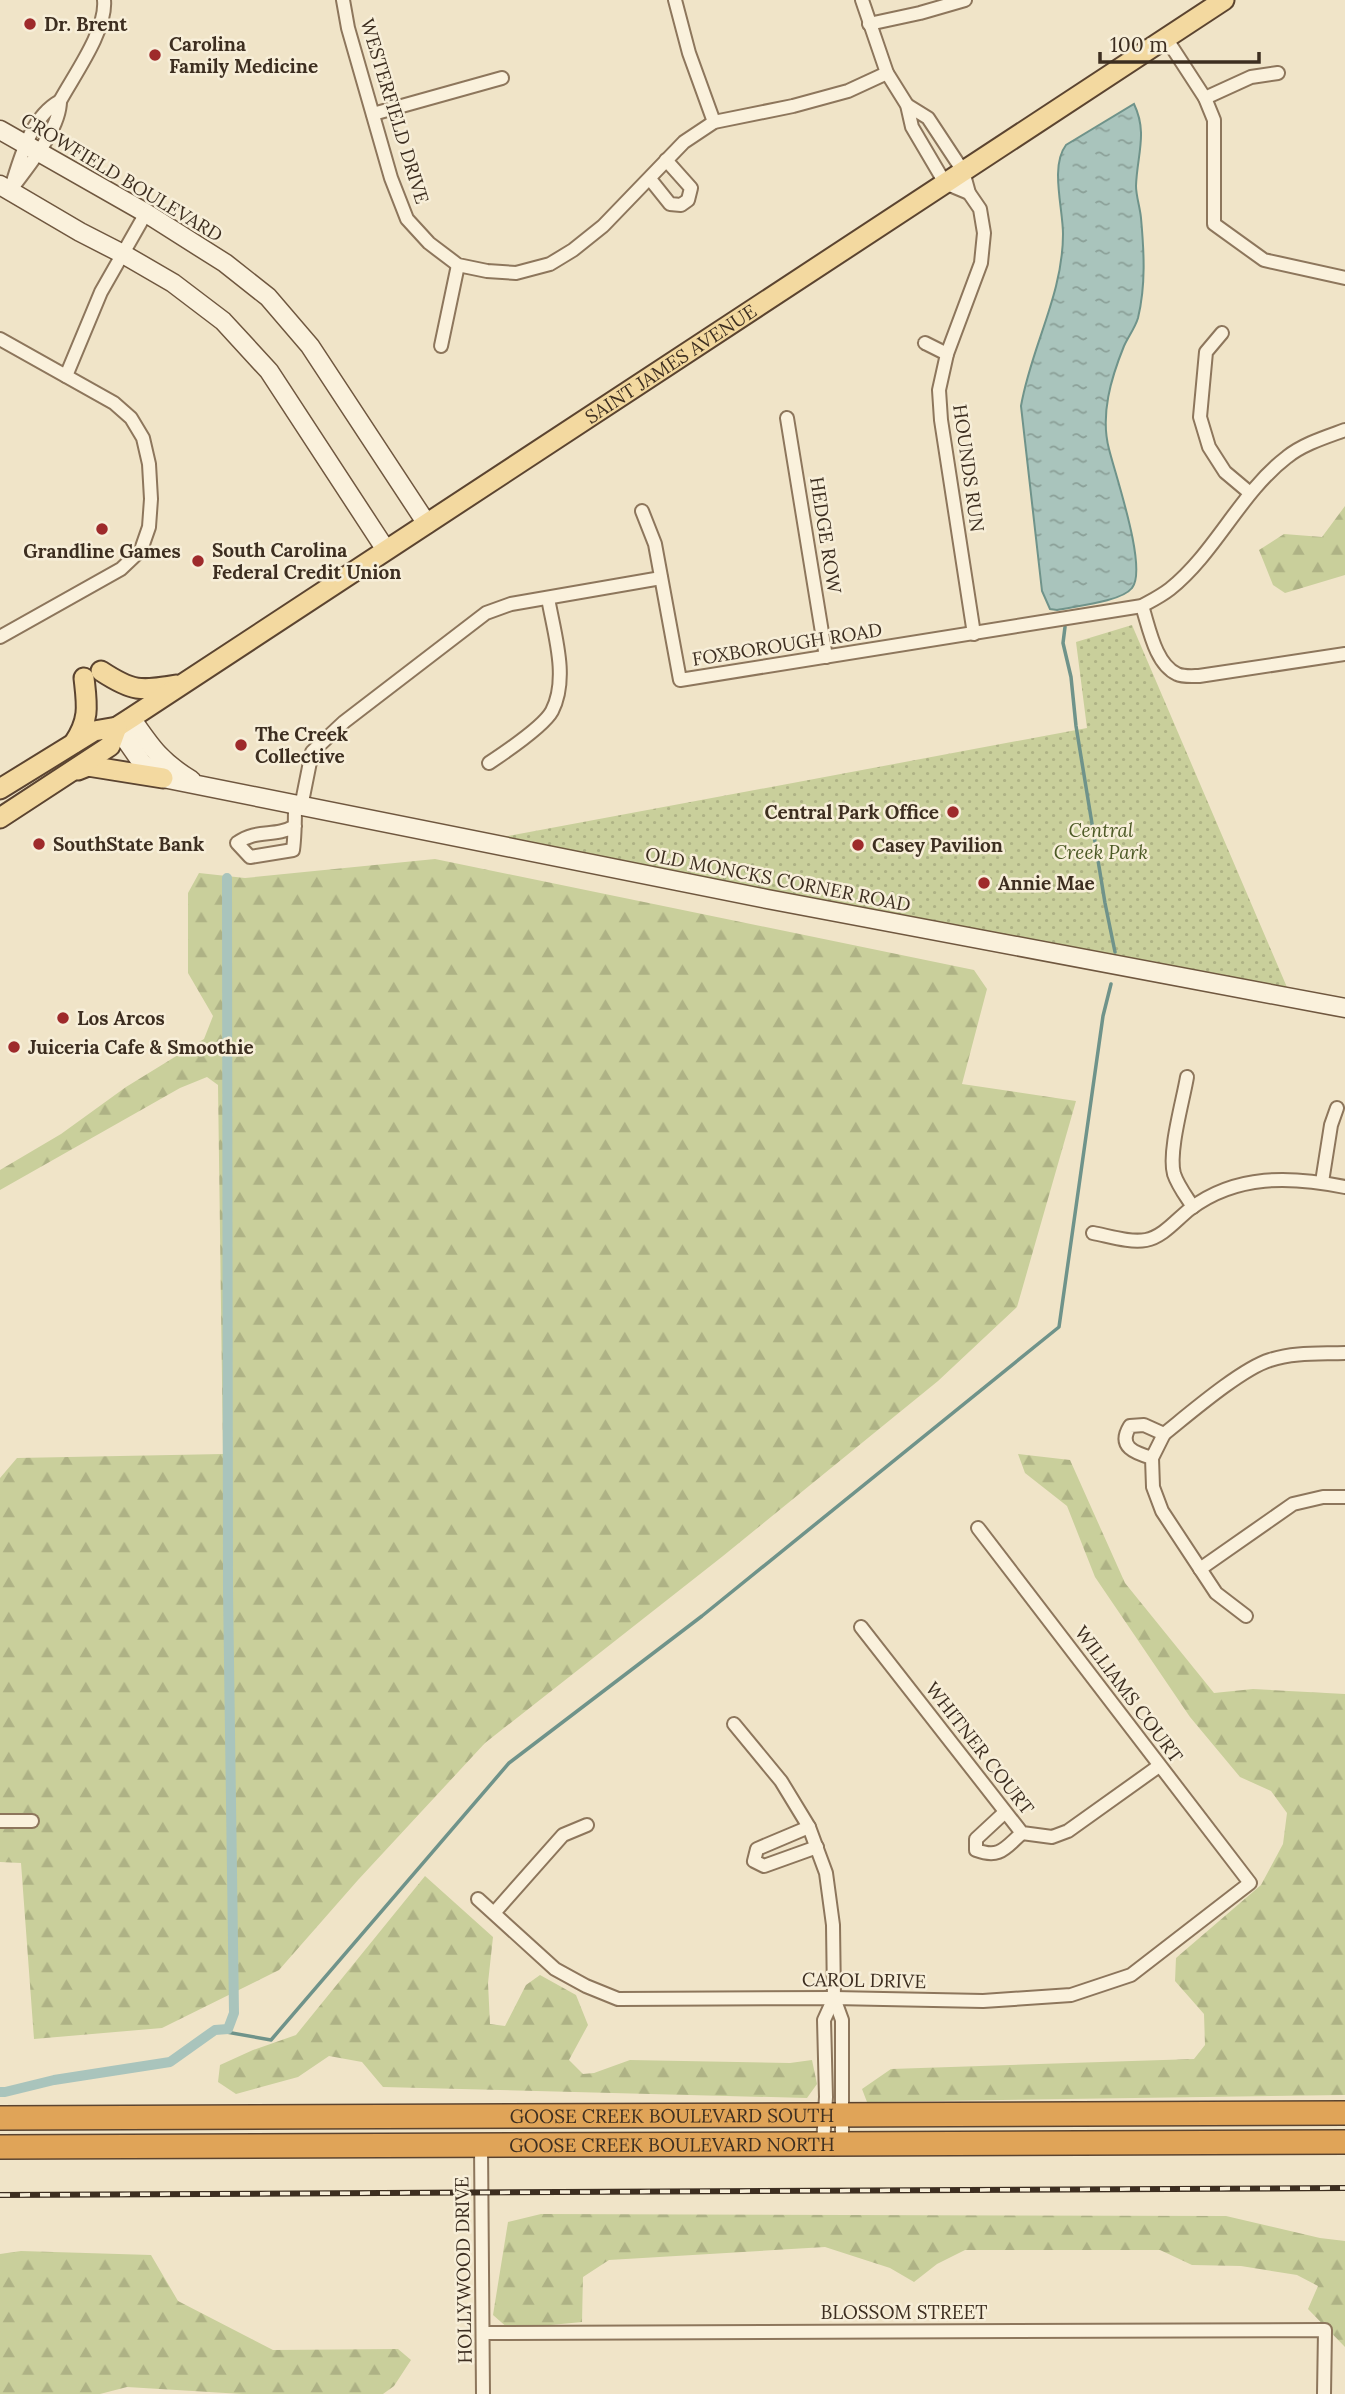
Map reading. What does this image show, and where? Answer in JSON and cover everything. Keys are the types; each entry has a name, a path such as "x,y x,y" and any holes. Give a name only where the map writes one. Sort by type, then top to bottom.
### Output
{"highway":[{"name":"GOOSE CREEK BOULEVARD SOUTH","path":"0,2118 1345,2113"},
{"path":"409,2117 453,2128 481,2145 500,2126 544,2116"},
{"name":"GOOSE CREEK BOULEVARD NORTH","path":"0,2147 1345,2142"}],"main road":[{"name":"SAINT JAMES AVENUE","path":"0,789 94,731 124,723 1224,0"},
{"path":"74,743 83,729 88,711 93,674 145,690 181,684"},
{"name":"SAINT JAMES AVENUE","path":"0,818 110,746 124,723"},
{"path":"74,771 88,766 163,778"}],"street":[{"path":"104,0 96,35 60,101 60,112 5,188 173,283 223,321 269,371 386,550"},
{"name":"WESTERFIELD DRIVE","path":"343,0 391,178 407,219 429,243 458,265 487,271 516,273 550,264 573,250 603,226 684,142 714,122 793,106 848,91 887,73"},
{"path":"675,0 689,53 714,122"},
{"path":"862,0 887,73 907,105 912,127 945,183 969,193"},
{"path":"869,24 965,0"},
{"path":"1166,38 1205,98 1214,120 1214,224 1264,260 1345,278"},
{"path":"1205,98 1251,77 1278,73"},
{"path":"373,114 502,78"},
{"name":"HOUNDS RUN","path":"907,105 928,118 963,172 969,193 980,209 984,233 981,263 947,354 939,390 941,420 974,634"},
{"name":"CROWFIELD BOULEVARD","path":"0,130 146,212 225,263 268,297 310,346 427,524"},
{"path":"650,179 670,204 681,205 688,200 691,188 666,160"},
{"path":"66,376 101,292 146,212"},
{"path":"441,346 458,265"},
{"path":"1222,333 1206,352 1200,417 1209,447 1225,472 1250,493"},
{"path":"0,339 114,404 131,418 143,438 149,464 151,499 149,527 141,550 121,569 0,637"},
{"path":"925,343 947,354"},
{"name":"HEDGE ROW","path":"787,418 826,657"},
{"name":"FOXBOROUGH ROAD","path":"661,578 680,680 1142,606 1168,590 1188,571 1250,493 1287,456 1345,430"},
{"path":"295,826 312,752 344,722 486,613 512,604 661,578 655,544 642,511"},
{"path":"489,763 551,713 560,688 548,598"},
{"path":"1142,606 1156,647 1166,666 1179,675 1199,676 1345,654"},
{"path":"124,723 142,763 163,778"},
{"path":"124,723 171,767 203,787"},
{"name":"OLD MONCKS CORNER ROAD","path":"163,778 767,899 1344,1004"},
{"path":"1187,1077 1173,1156 1173,1171 1178,1185 1193,1207"},
{"path":"1321,1182 1331,1125 1337,1108"},
{"path":"1093,1233 1147,1240 1160,1234 1193,1207 1225,1189 1252,1180 1287,1179 1345,1187"},
{"path":"1246,1616 1216,1593 1162,1511 1153,1487 1152,1458 1164,1434 1246,1373 1269,1360 1299,1354 1345,1353"},
{"path":"1152,1458 1131,1452 1125,1442 1125,1433 1130,1426 1144,1425 1164,1434"},
{"path":"1200,1569 1293,1504 1323,1497 1345,1497"},
{"name":"WILLIAMS COURT","path":"978,1528 1250,1883"},
{"name":"WHITNER COURT","path":"861,1627 1022,1833 1052,1838 1068,1830 1159,1766"},
{"path":"734,1724 781,1781 809,1827 826,1873 833,1925 834,1998 842,2020 833,2144"},
{"path":"1004,1813 976,1839 976,1850 987,1854 1000,1853 1022,1833"},
{"path":"0,1821 32,1821"},
{"path":"494,1913 563,1835 587,1825"},
{"path":"809,1827 758,1849 754,1861 764,1866 817,1847"},
{"name":"CAROL DRIVE","path":"478,1899 555,1969 586,1986 618,1998 983,2001 1071,1995 1131,1975 1250,1883"},
{"path":"833,2144 834,2116"},
{"name":"HOLLYWOOD DRIVE","path":"481,2145 483,2394"},
{"name":"BLOSSOM STREET","path":"484,2333 1325,2330 1324,2394"}],"green space":[{"path":"1345,506 1345,575 1285,593 1273,585 1259,550 1284,534 1322,537"},
{"name":"Central Creek Park","path":"1132,625 1289,992 492,839 1087,728 1076,642"},
{"path":"435,859 974,970 987,989 962,1084 1076,1101 1017,1307 938,1381 723,1556 485,1743 279,1970 162,2028 34,2039 21,1863 0,1862 0,1478 17,1458 223,1454 218,1085 207,1077 180,1088 0,1190 0,1170 61,1134 126,1087 204,1039 213,1016 188,973 188,893 199,873 245,878"},
{"path":"1018,1454 1070,1460 1125,1583 1214,1693 1253,1689 1345,1694 1345,2095 867,2102 862,2089 891,2069 1194,2059 1205,2045 1204,2014 1175,1981 1176,1958 1261,1885 1283,1844 1287,1813 1271,1791 1240,1777 1190,1717 1095,1577 1067,1506 1025,1473"},
{"path":"425,1876 493,1937 488,1983 490,2024 505,2026 526,1985 540,1975 576,1995 588,2025 569,2060 583,2074 594,2073 630,2060 790,2063 812,2060 817,2084 807,2098 383,2087 362,2062 329,2056 298,2077 236,2094 218,2082 220,2065 296,2035"},
{"path":"541,2214 1226,2216 1320,2238 1345,2241 1345,2347 1308,2309 1318,2286 1297,2275 1241,2266 1192,2265 1160,2250 965,2250 937,2264 914,2282 890,2268 825,2247 609,2260 583,2277 582,2322 509,2329 493,2315 508,2222"},
{"path":"21,2251 151,2255 178,2301 273,2350 398,2349 411,2360 394,2386 383,2394 242,2394 127,2387 100,2394 0,2394 0,2254"}],"water":[{"path":"1134,104 1141,135 1136,186 1143,243 1142,293 1138,318 1124,346 1111,384 1106,423 1109,449 1133,542 1136,578 1132,588 1118,597 1086,605 1050,609 1042,591 1021,406 1062,256 1059,164 1066,145"}],"waterway":[{"path":"1065,627 1063,643 1071,677 1076,726 1115,952"},
{"path":"0,2092 54,2080 170,2062 215,2030 228,2029 234,2013 228,1591 227,878"},
{"path":"215,2030 271,2040 509,1763 702,1616 1059,1327 1103,1016 1111,984"}],"railway":[{"path":"0,2195 1345,2188"}],"place":[{"name":"Dr. Brent","path":"30,24"},
{"name":"Carolina Family Medicine","path":"155,55"},
{"name":"Grandline Games","path":"102,529"},
{"name":"South Carolina Federal Credit Union","path":"198,561"},
{"name":"The Creek Collective","path":"241,745"},
{"name":"Central Park Office","path":"953,812"},
{"name":"SouthState Bank","path":"39,844"},
{"name":"Casey Pavilion","path":"858,845"},
{"name":"Annie Mae","path":"984,883"},
{"name":"Los Arcos","path":"63,1018"},
{"name":"Juiceria Cafe & Smoothie","path":"14,1047"}]}
